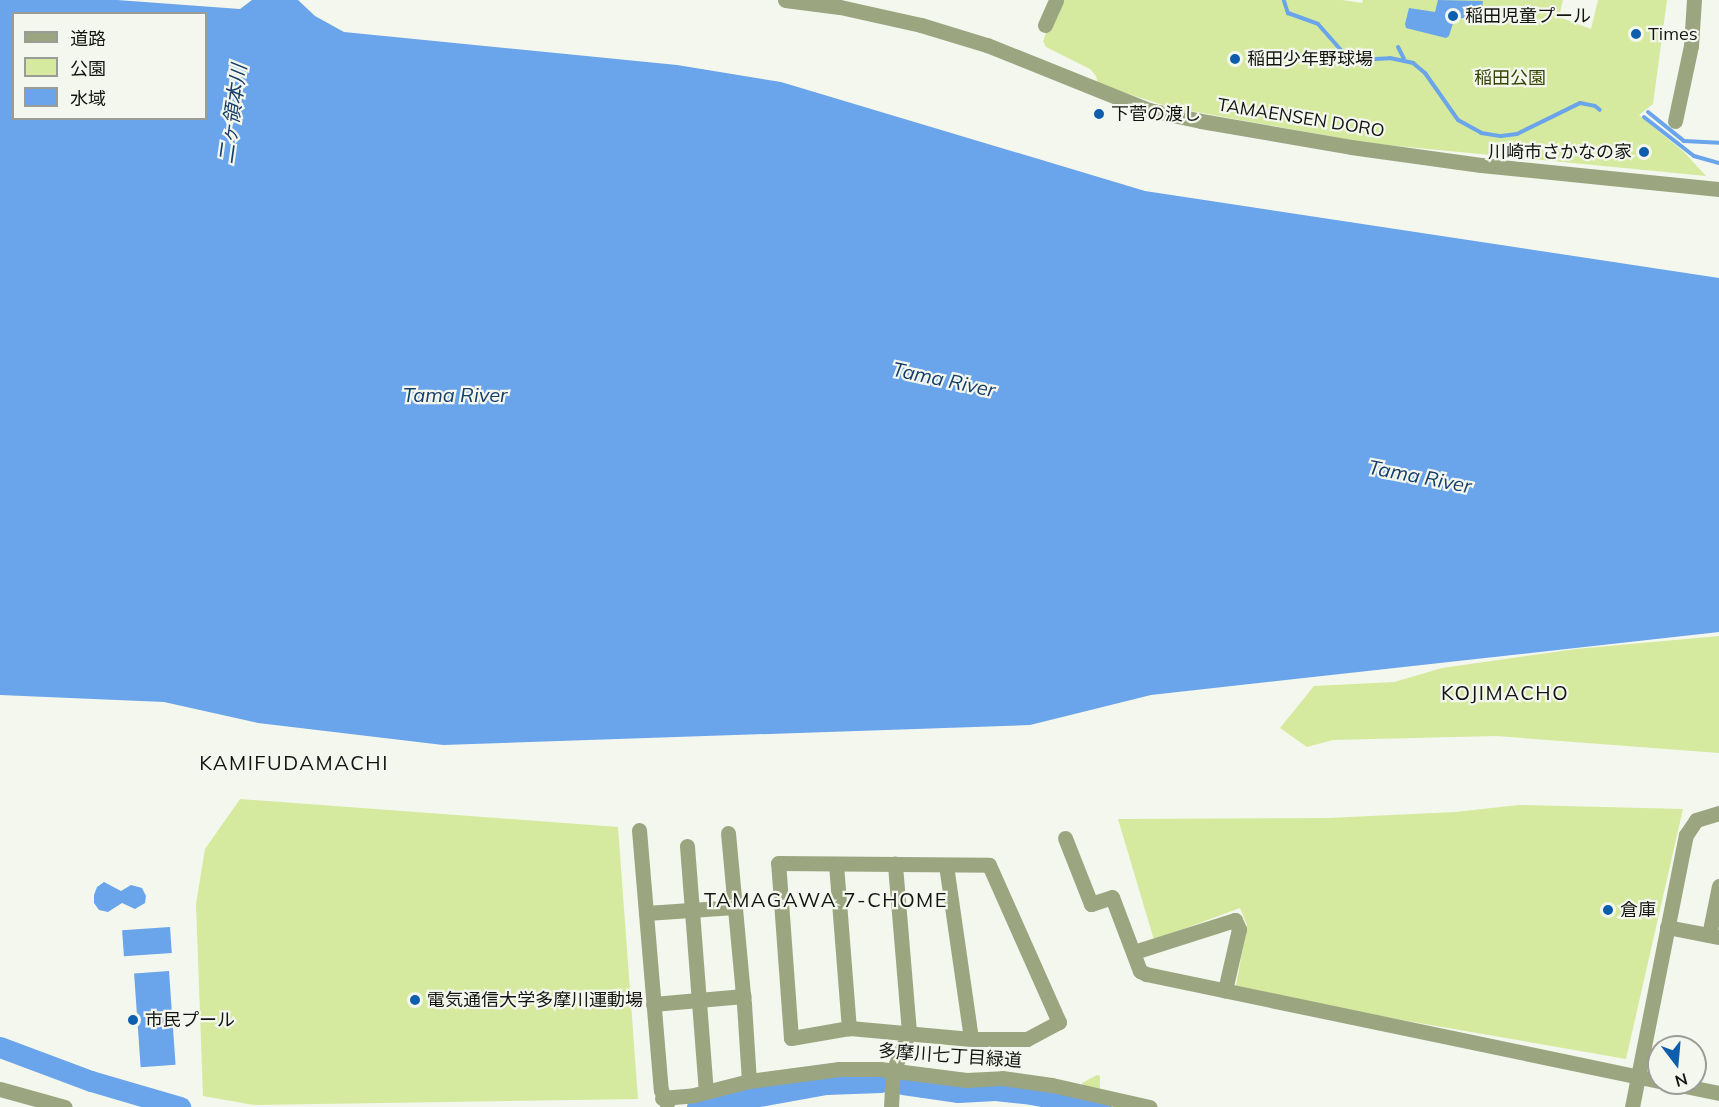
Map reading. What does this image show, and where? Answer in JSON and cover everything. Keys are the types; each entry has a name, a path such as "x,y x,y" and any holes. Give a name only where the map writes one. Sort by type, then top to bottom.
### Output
{"street":[{"name":"TAMAENSEN DORO","path":"785,0 840,8 921,25 987,45 1149,110 1201,121 1352,147 1481,165 1719,189"},
{"path":"1045,25 1056,0"},
{"path":"1675,121 1691,46 1694,0"},
{"path":"1632,1107 1686,835 1691,824 1701,817 1719,813"},
{"path":"639,830 665,1102"},
{"path":"728,833 744,996 748,1081"},
{"path":"1065,838 1091,904 1112,897 1140,971 1146,974 1647,1078"},
{"path":"687,846 706,1091"},
{"path":"778,863 836,864 989,865 1059,1022 1027,1039 970,1039 849,1028 791,1038 778,863"},
{"path":"836,864 849,1028"},
{"path":"891,1107 893,1071 909,1032 895,864"},
{"path":"946,865 970,1039"},
{"path":"1667,927 1714,936 1719,886"},
{"path":"646,913 735,907"},
{"path":"1134,952 1235,920 1239,929 1225,990"},
{"path":"654,1004 744,996"},
{"name":"多摩川七丁目緑道","path":"665,1102 748,1081 839,1069 893,1071 966,1080 1002,1078 1111,1097 1149,1107"},
{"path":"0,1089 65,1107"}],"green space":[{"name":"稲田公園","path":"1058,0 1342,0 1362,3 1363,0 1563,0 1559,17 1591,29 1598,0 1667,0 1653,104 1639,115 1684,152 1706,176 1367,143 1169,107 1098,84 1096,76 1090,69 1046,47 1043,41"},
{"path":"1719,636 1719,753 1496,736 1333,740 1307,747 1280,728 1314,686 1394,682 1442,668 1576,649"},
{"name":"電気通信大学多摩川運動場","path":"240,799 618,827 638,1099 254,1105 203,1096 196,904 205,849"},
{"path":"1519,805 1683,809 1626,1059 1235,991 1247,925 1240,908 1154,940 1118,819 1328,818 1455,812"},
{"path":"1097,1075 1100,1076 1100,1090 1083,1087 1082,1083"}],"water":[{"name":"Tama River","path":"0,0 117,0 240,9 252,0 298,0 315,16 344,32 677,65 781,82 1145,191 1719,278 1719,632 1151,695 1030,725 443,745 258,723 164,702 0,695"},
{"path":"1438,0 1483,1 1480,21 1455,17 1449,36 1446,38 1406,28 1409,8 1435,12"},
{"path":"104,882 121,891 131,885 142,888 146,896 145,903 135,909 122,903 108,912 99,910 94,903 94,895 97,887"},
{"path":"170,927 172,953 124,956 122,930"},
{"path":"169,971 176,1065 141,1067 134,973"}],"waterway":[{"path":"1284,1 1288,13 1318,24 1348,58 1356,60 1390,58 1413,63 1425,73 1458,120 1481,133 1501,136 1517,134 1580,103 1595,106 1600,110"},
{"path":"1398,47 1404,59"},
{"path":"1648,112 1684,141 1719,143"},
{"path":"1644,117 1694,156 1719,163"},
{"path":"0,1047 91,1081 180,1107"},
{"path":"697,1107 826,1084 881,1082"},
{"path":"903,1084 958,1092 995,1090 1031,1094 1101,1107"}],"place":[{"name":"稲田児童プール","path":"1453,16"},
{"name":"Times","path":"1636,34"},
{"name":"稲田少年野球場","path":"1235,59"},
{"name":"下菅の渡し","path":"1099,114"},
{"name":"川崎市さかなの家","path":"1644,152"},
{"name":"倉庫","path":"1608,910"},
{"name":"電気通信大学多摩川運動場","path":"415,1000"},
{"name":"市民プール","path":"133,1020"}],"district":[{"name":"KOJIMACHO","path":"1505,692"},
{"name":"KAMIFUDAMACHI","path":"294,762"},
{"name":"TAMAGAWA 7-CHOME","path":"826,899"}],"water label":[{"name":"二ヶ領本川","path":"232,114"}]}
